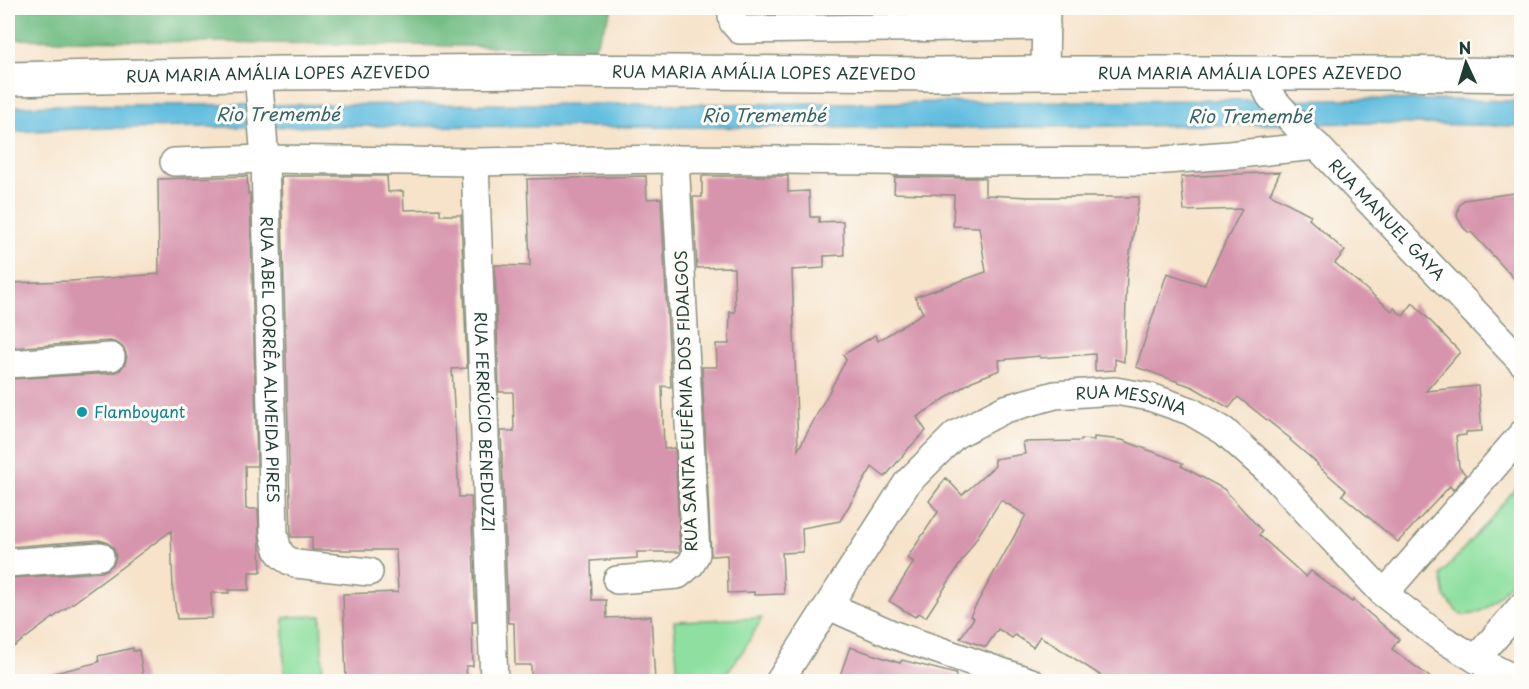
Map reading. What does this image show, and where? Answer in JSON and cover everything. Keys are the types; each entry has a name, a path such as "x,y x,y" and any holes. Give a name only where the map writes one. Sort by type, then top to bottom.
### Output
{"main road":[{"name":"RUA MARIA AMÁLIA LOPES AZEVEDO","path":"8,79 259,84 550,71 1045,73 1264,84 1521,75"}],"street":[{"path":"731,8 733,22 740,30 1046,17 1045,73"},
{"name":"RUA ABEL CORRÊA ALMEIDA PIRES","path":"259,84 265,159 274,533 278,551 286,560 296,564 369,572"},
{"name":"RUA MANUEL GAYA","path":"1264,84 1312,141 1521,362"},
{"path":"174,162 265,159 475,162 675,159 1153,161 1229,155 1312,141"},
{"name":"RUA SANTA EUFÊMIA DOS FIDALGOS","path":"617,580 678,575 691,564 696,554 675,159"},
{"name":"RUA FERRÚCIO BENEDUZZI","path":"475,162 494,681"},
{"path":"8,364 111,357"},
{"name":"RUA MESSINA","path":"779,681 907,483 955,435 1005,409 1055,395 1115,392 1150,398 1190,411 1224,431 1272,474 1383,594 1441,638 1520,681"},
{"path":"1383,594 1521,434"},
{"path":"8,562 100,556"},
{"path":"829,606 894,635 1031,681"},
{"path":"1476,659 1521,606"}],"green space":[{"path":"8,8 613,8 594,48 8,39"},
{"path":"1521,482 1521,569 1502,593 1487,607 1470,615 1460,614 1445,597 1441,575"},
{"path":"321,616 323,681 284,681 284,617"},
{"path":"762,618 743,651 721,681 678,681 674,621"}],"water":[{"name":"Rio Tremembé","path":"1357,99 1521,101 1522,126 1364,123 951,128 343,126 101,128 8,132 8,107 56,105 700,104"}],"building":[{"path":"1280,172 1270,194 1311,215 1309,219 1345,251 1335,263 1392,311 1394,308 1403,316 1413,303 1460,352 1426,391 1478,386 1482,431 1466,432 1466,435 1456,436 1459,467 1466,475 1453,490 1450,486 1398,542 1342,495 1346,490 1291,439 1238,397 1229,408 1193,387 1136,367 1167,273 1204,285 1242,209 1184,211 1181,177"},
{"path":"247,176 248,194 250,193 257,466 245,466 246,509 258,509 261,572 249,572 249,590 211,593 212,618 177,619 173,591 171,531 8,651 8,578 102,572 114,563 116,555 113,547 99,540 8,547 8,379 112,373 120,370 127,357 124,348 110,341 8,348 8,283 159,274 158,179"},
{"path":"387,176 388,192 403,191 404,210 440,209 440,215 461,215 467,368 452,369 459,497 471,497 476,622 472,622 473,666 466,666 467,681 346,681 343,594 398,592 396,550 312,550 312,537 291,537 281,177"},
{"path":"646,176 647,199 661,198 671,387 662,386 664,449 675,448 680,551 637,552 637,558 591,561 592,600 606,600 607,618 651,616 655,681 531,681 531,665 515,665 514,623 508,623 501,431 514,431 513,392 499,392 495,265 530,266 527,179"},
{"path":"702,176 788,176 788,192 809,191 810,217 819,217 819,222 843,221 844,255 824,256 824,268 792,270 798,450 846,360 843,355 875,335 878,341 923,313 915,297 986,272 979,227 953,226 954,195 894,193 895,177 985,178 985,195 1139,197 1127,273 1124,362 1115,359 1115,370 1095,371 1095,354 999,360 1000,370 972,381 917,417 926,431 885,477 872,467 840,521 802,528 803,552 782,553 784,594 728,593 727,555 711,556 702,367 717,367 716,344 729,344 730,312 735,312 734,268 697,268 693,197 702,197"},
{"path":"1521,192 1521,286 1472,233 1463,227 1457,216 1459,206 1464,200"},
{"path":"1094,437 1122,440 1183,463 1181,466 1224,489 1262,531 1259,535 1306,577 1311,571 1352,602 1353,600 1399,639 1392,649 1435,681 1109,681 1040,636 1033,647 1015,635 1012,638 998,629 986,647 960,638 974,618 970,616 1026,515 1001,500 926,617 918,613 915,617 889,601 914,562 907,558 938,512 929,501 946,478 962,495 995,466 994,459 1025,454 1023,442 1081,441 1081,439 1094,440"},
{"path":"850,647 900,663 902,660 956,674 955,681 838,681"},
{"path":"133,648 133,651 139,650 144,681 52,681 51,674 99,662 98,656"}],"place":[{"name":"Flamboyant","path":"82,412"}]}
